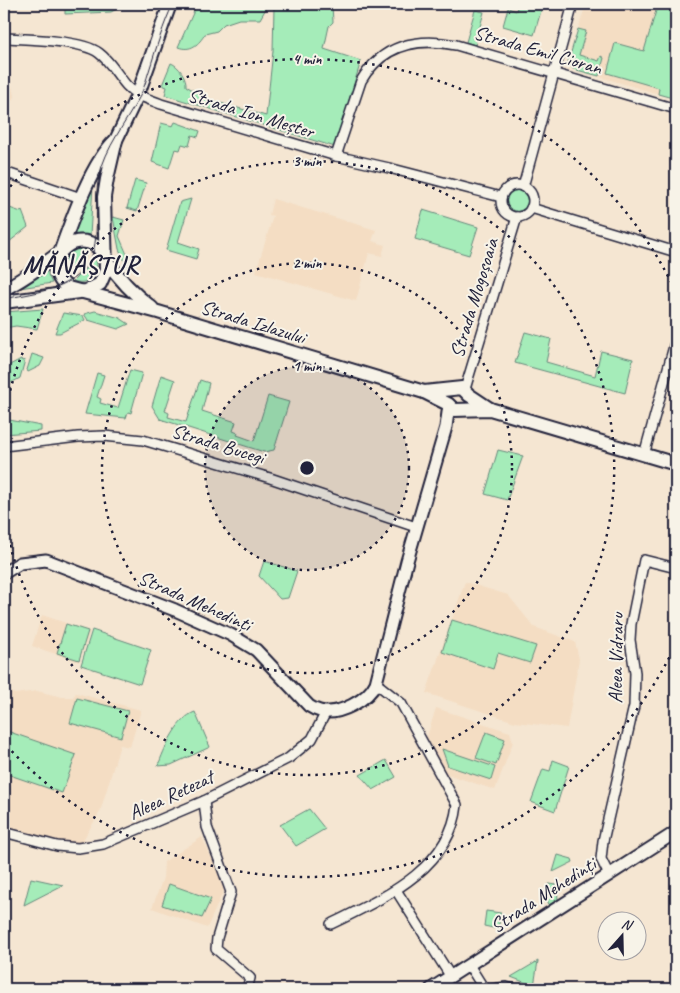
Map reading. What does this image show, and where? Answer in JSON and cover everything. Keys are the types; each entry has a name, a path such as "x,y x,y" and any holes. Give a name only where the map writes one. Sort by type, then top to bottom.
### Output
{"main road":[{"path":"4,302 81,292 96,287 103,280 106,270 104,197 106,180 116,140 138,94 170,4"},
{"path":"81,292 68,288 59,278 56,265 66,231 102,155 116,140"},
{"path":"4,289 21,280 72,243 86,242 98,248 106,260"},
{"name":"Strada Izlazului","path":"106,260 137,297 158,312"},
{"name":"Strada Izlazului","path":"81,292 158,312 424,392 456,407 490,409 676,464"},
{"name":"Strada Izlazului","path":"424,392 460,387 490,409"},
{"path":"452,389 447,395 456,407 469,403 467,392"}],"street":[{"path":"522,187 573,4"},
{"name":"Strada Ion Meșter","path":"4,38 45,40 90,49 98,52 127,86 138,94 161,104 336,156 501,197"},
{"name":"Strada Emil Cioran","path":"336,156 361,81 372,65 395,48 428,41 443,42 554,72 676,109"},
{"path":"4,172 82,198"},
{"path":"512,186 522,187 532,197 531,208 526,214 516,217 509,215 501,204 501,197 512,186"},
{"path":"531,208 676,252"},
{"name":"Strada Mogoșoaia","path":"467,392 516,217"},
{"path":"644,455 676,338"},
{"path":"326,712 339,710 356,702 370,693 376,683 416,527 446,427 456,407"},
{"name":"Strada Bucegi","path":"4,446 96,436 142,440 270,478 416,527"},
{"name":"Strada Mehedinți","path":"4,573 20,563 46,560 176,610 231,635 250,646 285,680 304,702 314,709 326,712"},
{"name":"Aleea Vidraru","path":"608,875 601,859 603,841 634,706 635,680 630,640 631,624 644,560 676,568"},
{"path":"331,924 396,890 419,872 438,853 448,837 455,819 457,805 401,703 376,683"},
{"name":"Aleea Retezat","path":"4,832 57,846 78,848 103,844 204,801 290,758 312,739 326,712"},
{"path":"204,801 207,827 231,892 217,938 216,949 250,978 247,989"},
{"name":"Strada Mehedinți","path":"431,989 676,832"},
{"path":"396,890 451,977"},
{"path":"469,965 484,989"},
{"path":"494,989 506,987 514,989"}],"shaded area":[{"path":"586,4 676,4 676,99 573,69 570,66 568,62"},
{"path":"4,80 12,87 14,96 4,119"},
{"path":"273,199 376,230 372,241 385,245 382,256 369,253 356,301 256,272 273,216 269,215"},
{"path":"465,582 508,595 534,627 575,642 579,659 567,728 515,722 426,693"},
{"path":"42,615 90,631 79,662 32,646"},
{"path":"4,690 15,694 37,691 62,697 73,697 76,693 141,710 130,747 120,745 100,812 78,848 4,832"},
{"path":"436,708 510,732 513,742 495,790 444,773 427,737"},
{"path":"202,837 224,890 207,928 152,908 163,878 164,862"}],"green space":[{"path":"126,4 111,12 65,14 65,9 110,7"},
{"path":"197,4 332,4 333,22 329,26 324,49 361,61 335,147 165,95 167,87 162,85 171,63 182,73 186,86 210,100 266,116 273,51 274,7 268,5 260,19 239,19 224,24 217,31 205,34 191,48 178,47"},
{"path":"518,4 543,4 534,35 503,26 508,8 516,11"},
{"path":"658,4 676,4 676,99 658,94 659,88 607,73 615,43 644,51"},
{"path":"475,10 484,12 475,45 466,42"},
{"path":"578,29 586,31 579,55 599,61 601,56 604,58 599,76 573,69 568,62"},
{"path":"175,122 200,131 198,137 192,135 189,146 182,144 180,150 175,149 169,168 152,162 161,123 173,126"},
{"path":"135,180 146,183 137,211 127,208"},
{"path":"93,185 90,236 69,235 86,206 90,188"},
{"path":"515,188 524,192 528,201 524,210 515,214 506,210 502,201 506,192"},
{"path":"191,199 178,242 199,249 196,259 166,250 180,202"},
{"path":"4,206 22,211 28,227 4,246"},
{"path":"423,210 478,227 469,255 415,239"},
{"path":"113,217 124,220 119,236 129,259 127,266 119,249"},
{"path":"78,249 88,251 82,262 67,276 64,267 65,260 70,253"},
{"path":"94,256 97,267 93,276 85,282 73,281 85,269"},
{"path":"47,266 48,275 52,283 20,288"},
{"path":"43,309 37,329 16,326 4,328 4,312"},
{"path":"95,311 120,318 129,324 118,329 88,320 84,314"},
{"path":"63,313 83,316 85,320 60,333 55,333"},
{"path":"525,332 551,339 546,362 595,376 601,351 633,359 625,393 515,363"},
{"path":"32,354 44,358 40,366 28,372 27,370"},
{"path":"21,359 22,361 25,360 20,378 11,383 4,392 4,368"},
{"path":"130,370 142,373 131,413 128,412 126,418 85,414 97,373 104,375 97,397 101,399 100,403 118,408"},
{"path":"161,375 175,380 165,411 169,413 168,417 186,422 200,380 209,383 202,411 236,422 233,431 238,433 237,435 254,441 268,396 289,402 274,450 264,452 160,419 152,406"},
{"path":"4,419 41,426 41,431 4,434"},
{"path":"498,450 523,456 507,500 485,494"},
{"path":"264,561 297,571 288,598 280,599 259,576"},
{"path":"452,620 536,646 530,663 498,653 493,669 442,652"},
{"path":"66,624 88,631 79,660 57,653"},
{"path":"92,630 151,650 140,684 81,665"},
{"path":"77,698 128,711 121,737 70,723"},
{"path":"195,712 210,747 171,765 158,766 177,727 188,715"},
{"path":"4,730 76,755 62,793 4,773"},
{"path":"486,732 505,739 496,765 476,758"},
{"path":"442,749 495,767 491,780 448,766"},
{"path":"386,760 396,777 373,790 360,775"},
{"path":"553,760 569,766 555,811 531,802 543,769 550,771"},
{"path":"309,809 325,829 296,846 280,825"},
{"path":"558,855 572,859 573,862 553,872"},
{"path":"31,878 63,885 24,905"},
{"path":"169,884 211,899 202,918 162,905"},
{"path":"549,884 557,885 558,900 549,905 546,896"},
{"path":"486,911 501,913 498,929 484,926"},
{"path":"538,961 534,986 511,977"}],"tram line":[{"path":"4,299 57,287 76,276 90,260 96,238 97,188 102,166 145,84 173,4"}],"district":[{"name":"MĂNĂȘTUR","path":"81,265"}]}
